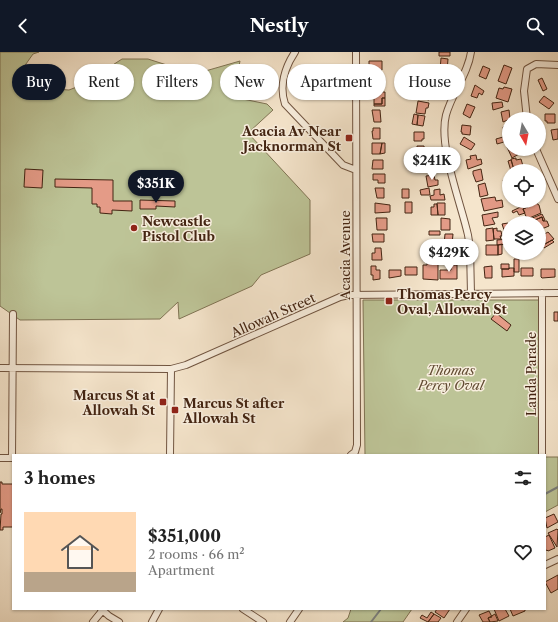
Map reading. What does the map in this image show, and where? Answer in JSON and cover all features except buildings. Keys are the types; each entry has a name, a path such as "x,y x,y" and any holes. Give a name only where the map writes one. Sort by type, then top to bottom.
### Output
{"street":[{"path":"295,52 289,61 283,81 282,96 285,104 343,165 356,170"},
{"name":"Acacia Avenue","path":"352,454 355,452 357,445 356,52"},
{"path":"471,52 467,66 448,110 444,133 446,152 468,235 470,248 471,294"},
{"path":"526,112 524,92 527,69 536,64 558,65"},
{"path":"539,156 558,199"},
{"name":"Landa Parade","path":"542,293 542,454"},
{"name":"Allowah Street","path":"0,368 171,369 186,365 345,295 558,293"},
{"path":"13,314 13,454"},
{"path":"170,454 171,369"},
{"path":"0,458 12,458"},
{"path":"546,565 558,559"},
{"path":"93,622 102,610 119,622"},
{"path":"152,622 158,610"},
{"path":"245,610 263,622"},
{"path":"290,622 298,610"},
{"path":"457,622 465,610"}],"green space":[{"path":"0,52 39,52 33,54 26,64 12,64 12,100 66,100 66,90 74,88 74,100 134,100 134,64 114,64 122,59 148,59 164,64 142,64 142,100 212,100 212,69 220,67 220,100 248,100 267,104 273,110 248,133 310,200 310,254 261,275 252,286 179,319 178,302 160,319 20,320 0,306"},
{"path":"240,61 239,64 230,64"},
{"name":"Thomas Percy Oval","path":"363,300 539,300 539,454 365,454"},
{"path":"546,457 558,457 558,505 546,511"},
{"path":"351,610 411,610 403,622 343,622 348,618"}],"waterway":[{"path":"546,493 558,487"},
{"path":"371,622 380,610"}],"place":[{"name":"Acacia Av Near Jacknorman St","path":"349,138"},
{"name":"Newcastle Pistol Club","path":"134,228"},
{"name":"Thomas Percy Oval, Allowah St","path":"389,301"},
{"name":"Marcus St at Allowah St","path":"163,402"},
{"name":"Marcus St after Allowah St","path":"175,410"}]}
